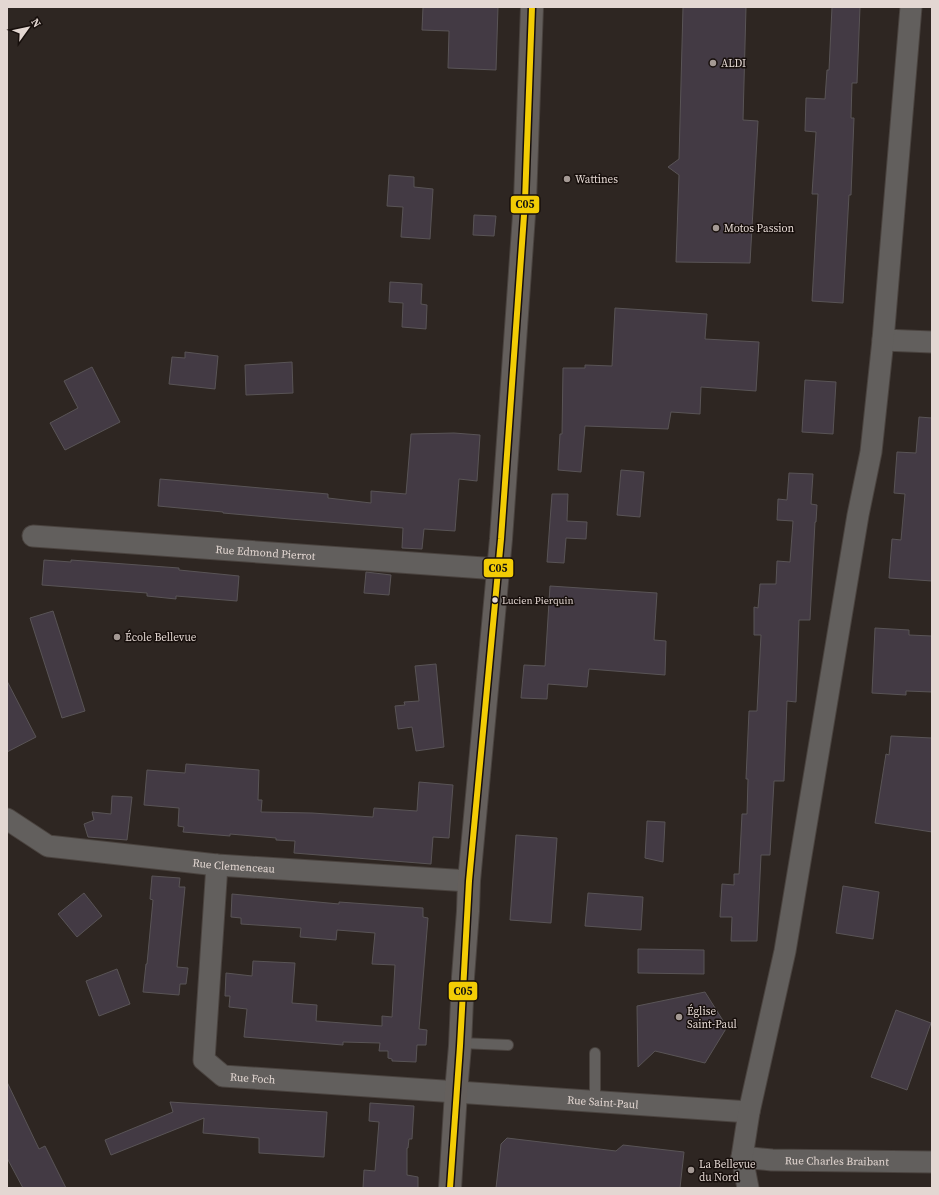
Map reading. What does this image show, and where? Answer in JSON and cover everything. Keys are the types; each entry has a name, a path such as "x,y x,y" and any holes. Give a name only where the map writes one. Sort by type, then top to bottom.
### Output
{"main road":[{"path":"450,1188 469,881 496,609 525,201 532,7"}],"street":[{"path":"748,1188 742,1157 749,1112 786,943 858,515 871,452 883,340 911,7"},
{"path":"883,340 932,342"},
{"name":"Rue Edmond Pierrot","path":"33,536 498,569"},
{"name":"Rue Clemenceau","path":"7,819 48,846 217,865 469,881"},
{"name":"Rue Foch","path":"217,865 204,1060 223,1076 456,1092"},
{"name":"Rue Saint-Paul","path":"456,1092 749,1112"},
{"name":"Rue Charles Braibant","path":"742,1157 772,1160 932,1162"}],"lane":[{"path":"460,1043 508,1045"},
{"path":"595,1053 595,1101"}],"building":[{"path":"423,7 498,7 496,70 448,68 449,31 422,30"},
{"path":"683,7 746,7 743,120 758,121 750,263 676,262 679,175 668,167 679,159"},
{"path":"832,7 860,7 857,83 852,83 851,118 854,118 851,195 849,195 843,303 812,301 818,194 812,194 816,132 805,131 806,98 825,99 827,70 829,70"},
{"path":"389,175 414,177 414,187 433,189 430,239 401,237 403,207 387,206"},
{"path":"474,215 496,216 494,236 473,235"},
{"path":"390,282 422,284 421,304 427,305 426,329 402,327 403,303 389,302"},
{"path":"615,308 707,314 705,339 759,342 756,391 701,387 700,414 671,412 668,429 585,426 581,472 558,470 560,434 562,434 563,368 585,368 585,365 612,366"},
{"path":"185,352 218,356 215,389 169,384 172,357 185,358"},
{"path":"292,362 293,393 246,395 245,365"},
{"path":"92,367 120,422 65,450 50,423 78,408 64,381"},
{"path":"805,380 836,382 833,434 802,432"},
{"path":"919,417 932,418 932,581 889,578 892,539 901,540 905,494 894,493 897,452 916,453"},
{"path":"454,433 480,435 477,481 459,479 455,531 424,529 422,549 402,548 403,528 158,506 160,479 328,494 328,498 371,503 371,491 406,494 411,434"},
{"path":"621,470 644,472 640,517 617,515"},
{"path":"789,473 813,474 811,504 817,505 810,620 799,620 796,702 787,701 784,781 774,781 770,855 761,855 757,941 731,941 732,917 720,917 722,884 734,885 734,874 739,874 742,814 747,814 748,779 746,779 749,711 757,711 761,635 754,635 754,607 758,608 760,584 776,584 777,561 790,562 793,521 777,520 778,499 787,500"},
{"path":"552,494 568,494 567,521 587,522 586,539 566,538 564,563 547,562"},
{"path":"44,560 71,562 71,560 179,568 179,570 239,576 237,601 176,596 176,599 147,596 147,593 42,585"},
{"path":"366,572 391,575 389,595 364,593"},
{"path":"550,586 657,593 654,640 666,641 665,675 589,669 587,687 548,684 547,699 521,698 524,665 545,666"},
{"path":"53,611 85,711 62,718 30,618"},
{"path":"875,628 909,630 909,635 932,636 932,692 906,691 906,695 872,693"},
{"path":"436,664 444,747 416,751 412,727 398,729 395,706 405,705 404,702 419,701 415,666"},
{"path":"7,681 36,737 7,752"},
{"path":"891,736 932,738 932,832 875,823 886,754 889,755"},
{"path":"186,764 259,770 258,800 262,800 261,812 312,813 373,817 374,808 417,811 419,782 453,785 449,838 433,837 431,864 294,853 295,841 230,834 230,836 183,832 184,827 178,826 179,808 144,805 147,770 185,773"},
{"path":"112,796 132,797 127,840 88,837 84,824 94,820 92,812 111,814"},
{"path":"647,821 665,822 663,862 645,858"},
{"path":"516,835 557,838 551,923 510,920"},
{"path":"152,876 180,878 179,887 185,887 177,967 188,968 186,984 180,984 179,995 143,992 153,900 150,899"},
{"path":"843,886 879,892 873,939 836,933"},
{"path":"84,893 102,916 77,937 58,914"},
{"path":"588,893 643,897 641,930 585,926"},
{"path":"232,894 339,904 339,902 423,908 423,917 428,918 419,1029 427,1030 426,1045 417,1045 416,1062 392,1061 392,1059 388,1058 388,1051 379,1051 380,1043 343,1042 343,1045 244,1037 247,1009 229,1007 230,996 225,996 226,973 252,976 253,961 295,963 292,1003 317,1005 316,1021 382,1026 382,1016 392,1017 395,965 372,964 375,933 337,930 336,940 300,937 301,928 241,924 241,918 231,917"},
{"path":"638,949 704,950 704,974 638,973"},
{"path":"117,969 130,1004 99,1016 86,981"},
{"name":"Église Saint-Paul","path":"705,992 727,1027 705,1063 655,1051 638,1067 637,1006"},
{"path":"896,1010 931,1023 907,1090 871,1077"},
{"path":"7,1082 39,1149 45,1146 66,1188 23,1188 7,1158"},
{"path":"170,1102 327,1112 324,1157 259,1153 259,1138 203,1133 204,1118 111,1155 105,1140 173,1112"},
{"path":"370,1103 414,1106 412,1139 409,1139 407,1148 407,1175 418,1177 418,1188 363,1188 364,1170 375,1171 379,1122 369,1121"},
{"path":"507,1138 616,1151 623,1145 684,1152 680,1188 496,1188 501,1144"}],"transit line":[{"name":"C05","path":"450,1188 460,1046 469,881 501,539 525,201 532,7"}],"place":[{"name":"ALDI","path":"713,63"},
{"name":"Wattines","path":"567,179"},
{"name":"Motos Passion","path":"716,228"},
{"name":"Lucien Pierquin","path":"495,600"},
{"name":"École Bellevue","path":"117,637"},
{"name":"Église Saint-Paul","path":"679,1017"},
{"name":"La Bellevue du Nord","path":"691,1170"}]}
